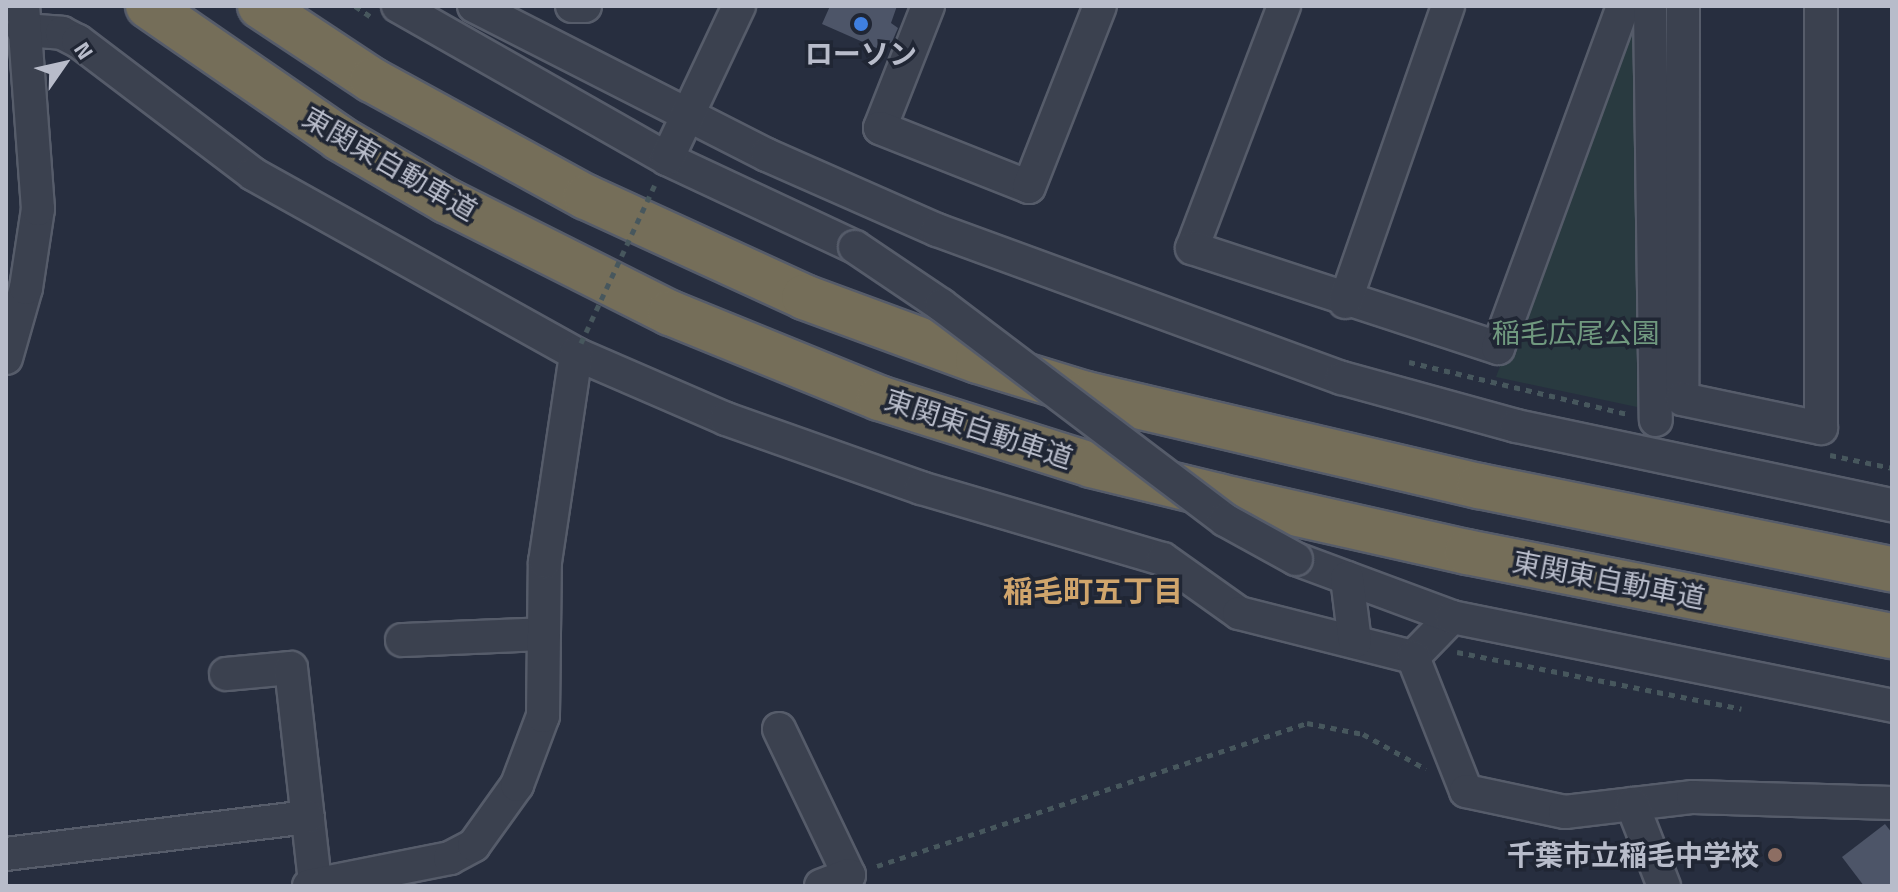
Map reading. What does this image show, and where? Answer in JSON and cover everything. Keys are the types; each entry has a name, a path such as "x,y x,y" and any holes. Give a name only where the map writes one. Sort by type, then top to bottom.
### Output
{"highway":[{"name":"東関東自動車道","path":"148,6 339,138 447,201 670,313 879,398 1091,465 1218,496 1467,552 1892,636"},
{"path":"260,6 372,80 586,197 776,285 978,361 1086,394 1479,486 1892,569"}],"street":[{"path":"398,6 662,170 855,247 941,305 1225,520 1296,559 1452,617 1892,706"},
{"path":"474,6 690,116 937,230 1342,378 1516,426 1892,505"},
{"path":"572,6 585,6"},
{"path":"662,170 739,6"},
{"path":"928,6 880,128 1029,187 1100,6"},
{"path":"1284,6 1192,248 1345,302 1498,348 1623,6"},
{"path":"1345,302 1448,6"},
{"path":"1650,6 1656,420"},
{"path":"1683,6 1682,399 1821,428 1821,6"},
{"path":"6,358 26,288 38,209 16,79 19,31 62,33 78,41 253,174 579,348 726,419 906,483 1163,559 1239,613 1413,657"},
{"path":"226,674 291,668 308,817 312,884 450,858 474,845 517,785 543,716 545,562 579,348"},
{"path":"1347,578 1355,642"},
{"path":"1413,657 1452,617"},
{"path":"402,640 544,634"},
{"path":"1413,657 1466,791 1565,812 1724,796 1892,803"},
{"path":"779,729 835,880"},
{"path":"1632,804 1664,886"},
{"path":"6,854 308,817"}],"path":[{"path":"579,348 662,170"},
{"path":"835,880 1307,723 1363,734 1466,791"}],"green space":[{"name":"稲毛広尾公園","path":"1636,8 1637,407 1496,377"}],"building":[{"path":"830,6 897,6 891,23 898,28 891,44 884,40 881,50 822,24"},
{"path":"1885,824 1892,833 1892,886 1864,886 1842,857"}],"place":[{"name":"ローソン","path":"861,24"},
{"name":"千葉市立稲毛中学校","path":"1775,855"}],"district":[{"name":"稲毛町五丁目","path":"1093,591"}]}
